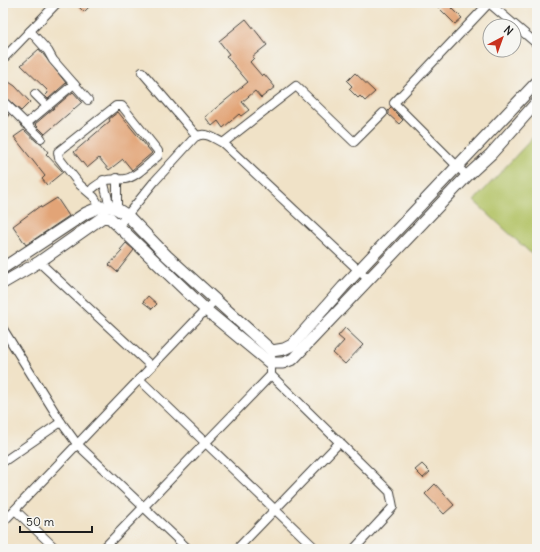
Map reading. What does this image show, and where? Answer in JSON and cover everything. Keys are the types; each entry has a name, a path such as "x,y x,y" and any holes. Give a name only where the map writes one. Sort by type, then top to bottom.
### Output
{"street":[{"path":"3,59 57,3"},
{"path":"467,176 394,103 489,3 537,44"},
{"path":"30,31 48,51 52,60 88,100"},
{"path":"142,72 197,136"},
{"path":"3,283 39,262 103,217 110,218 206,310 270,363 283,363 293,359 343,287 537,82"},
{"path":"26,124 74,84"},
{"path":"222,143 296,86 354,142 383,113"},
{"path":"35,94 47,106"},
{"path":"3,101 41,138"},
{"path":"272,351 284,349 292,345 353,296 467,176 492,154 537,102"},
{"path":"93,188 103,180 117,178 125,179 133,176 158,156 158,151 122,106 116,106 58,152 59,158 80,185 109,208 128,216 215,300 272,351"},
{"path":"119,225 128,216 154,182 197,136 201,134 207,135 222,143 369,280"},
{"path":"109,208 117,178"},
{"path":"103,180 109,208"},
{"path":"3,268 86,213 109,208"},
{"path":"39,262 151,366"},
{"path":"343,287 353,296"},
{"path":"3,522 215,300"},
{"path":"3,329 61,422 77,444 188,549"},
{"path":"272,351 270,363 271,375 390,492 393,507 354,549"},
{"path":"103,549 271,375"},
{"path":"139,379 316,549"},
{"path":"3,462 61,422"},
{"path":"237,549 340,442"},
{"path":"15,510 56,549"}],"green space":[{"path":"537,133 537,259 474,201"}],"building":[{"path":"75,3 93,3 84,12"},
{"path":"434,3 447,3 462,18 455,24"},
{"path":"246,19 267,45 252,57 254,58 250,62 262,76 264,74 275,87 261,98 255,91 242,102 249,110 241,116 239,114 223,128 218,121 212,126 205,117 248,82 226,56 229,54 219,41"},
{"path":"39,49 66,83 48,99 45,96 48,93 47,90 21,65"},
{"path":"355,73 375,92 365,101 360,96 358,98 349,89 352,86 347,81"},
{"path":"3,78 15,86 30,102 21,111 3,96"},
{"path":"73,92 82,102 45,134 35,124"},
{"path":"391,108 403,120 399,124 388,114 388,111"},
{"path":"3,109 9,115 3,122"},
{"path":"118,112 152,153 132,170 123,159 109,170 99,158 87,168 74,152 110,121 109,119"},
{"path":"24,130 37,142 41,143 48,152 46,154 63,172 47,185 42,179 45,176 14,137"},
{"path":"57,198 69,216 26,245 13,226 40,206 41,208"},
{"path":"126,243 134,250 117,272 109,265 122,251 120,250"},
{"path":"148,296 157,304 152,309 143,302"},
{"path":"345,328 363,345 345,364 333,353 344,341 338,336"},
{"path":"422,464 430,472 423,478 415,470"},
{"path":"435,484 454,505 444,514 425,494"}]}
